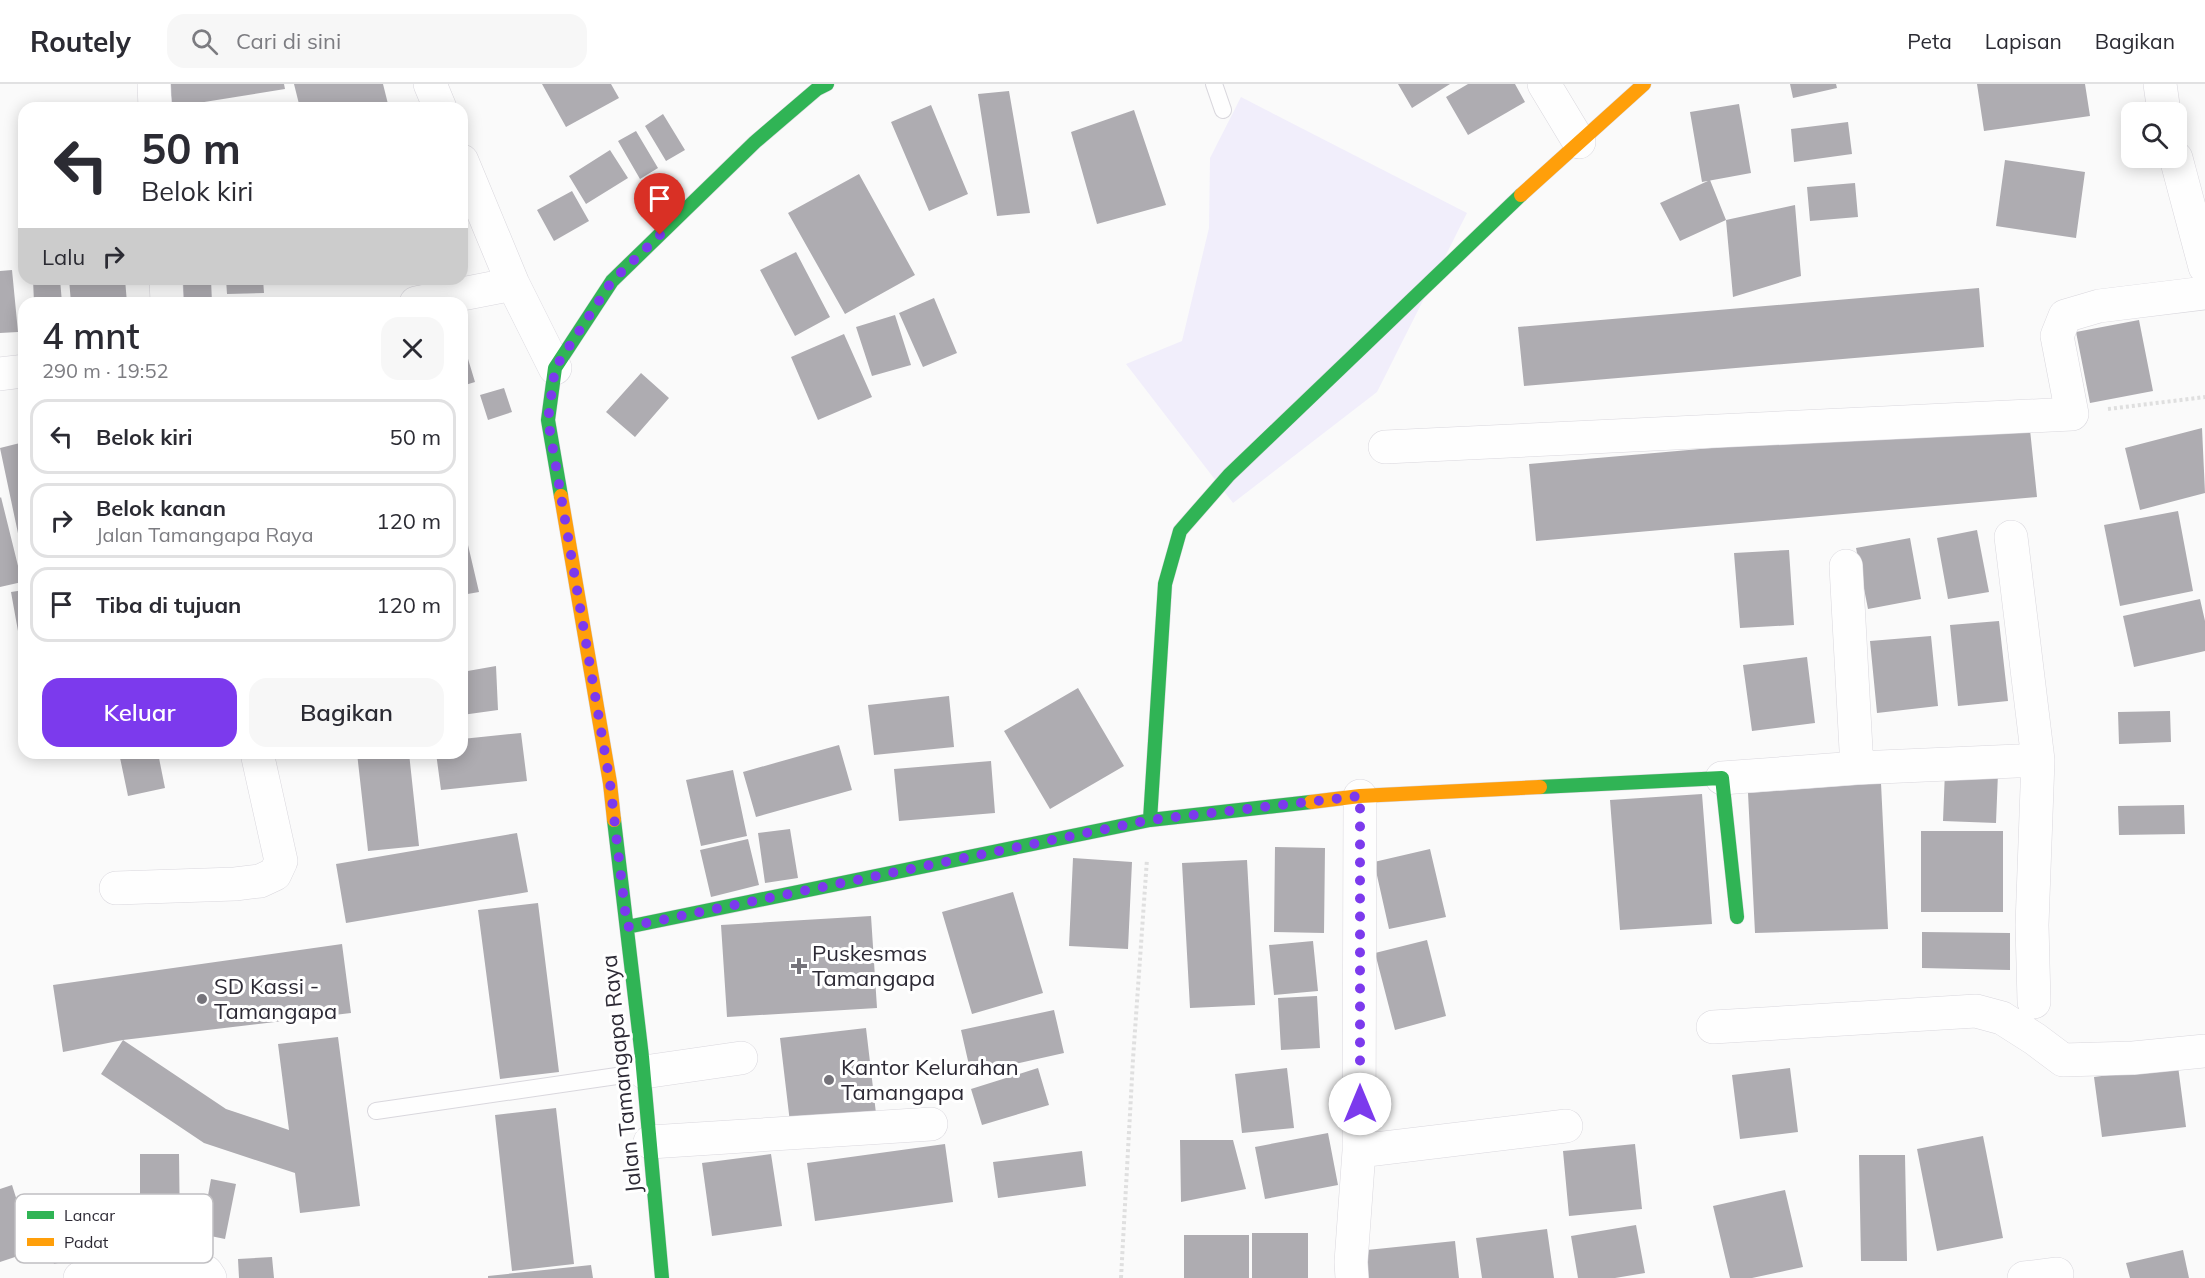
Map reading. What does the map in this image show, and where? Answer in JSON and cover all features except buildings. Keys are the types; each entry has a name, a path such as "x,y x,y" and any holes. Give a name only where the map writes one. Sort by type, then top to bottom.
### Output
{"street":[{"path":"154,84 155,102"},
{"path":"430,84 438,102"},
{"name":"Jalan Tamangapa Raya","path":"662,1278 644,1072 610,783 548,420 555,368 612,281 755,142 817,89 827,84"},
{"path":"1544,84 1579,142"},
{"path":"1150,820 1165,584 1180,531 1229,475 1530,186 1644,84"},
{"path":"2160,84 2163,102"},
{"path":"2179,168 2205,267"},
{"path":"468,175 513,284 555,368"},
{"path":"447,297 513,284"},
{"path":"1385,447 2072,414 2057,336 2065,316 2100,306 2205,293"},
{"path":"0,374 18,372"},
{"path":"2011,537 2038,760 2032,925 2034,1002"},
{"path":"1846,566 1857,768"},
{"path":"116,888 235,884 260,881 275,874 282,861 258,759"},
{"path":"627,927 1150,820 1360,796 2038,760"},
{"path":"1722,778 1737,917"},
{"path":"1352,1278 1351,1262 1359,1151 1360,796"},
{"path":"1713,1026 1976,1011 2002,1018 2063,1060 2133,1058 2205,1050"},
{"path":"644,1072 741,1058"},
{"path":"650,1142 931,1124"},
{"path":"1359,1151 1566,1126"},
{"path":"80,1278 176,1265 206,1272 210,1278"},
{"path":"2024,1278 2057,1274"}],"lane":[{"path":"1214,84 1223,110"},
{"path":"376,1112 644,1072"}],"path":[{"path":"2072,414 2205,397"},
{"path":"1121,1278 1132,1070 1150,820"}],"shaded area":[{"path":"1241,97 1467,213 1377,392 1233,503 1126,364 1182,341 1209,228 1210,158"}],"traffic: fast":[{"path":"561,496 548,420 555,368 612,281 755,142 817,89 827,84"},
{"path":"1150,820 1165,584 1180,531 1229,475 1521,195"},
{"path":"1540,787 1722,778 1737,917"},
{"path":"627,927 1150,820 1311,802"},
{"path":"614,820 642,1057 662,1278"}],"traffic: slow":[{"path":"1521,195 1644,84"},
{"path":"561,496 610,783 614,820"},
{"path":"1311,802 1360,796 1540,787"}],"place":[{"name":"Puskesmas Tamangapa","path":"799,966"},
{"name":"SD Kassi - Tamangapa","path":"202,999"},
{"name":"Kantor Kelurahan Tamangapa","path":"829,1080"}],"route":[{"path":"660,235 612,281 555,368 548,420 610,783 627,927 1150,820 1360,796 1360,1104"}]}
